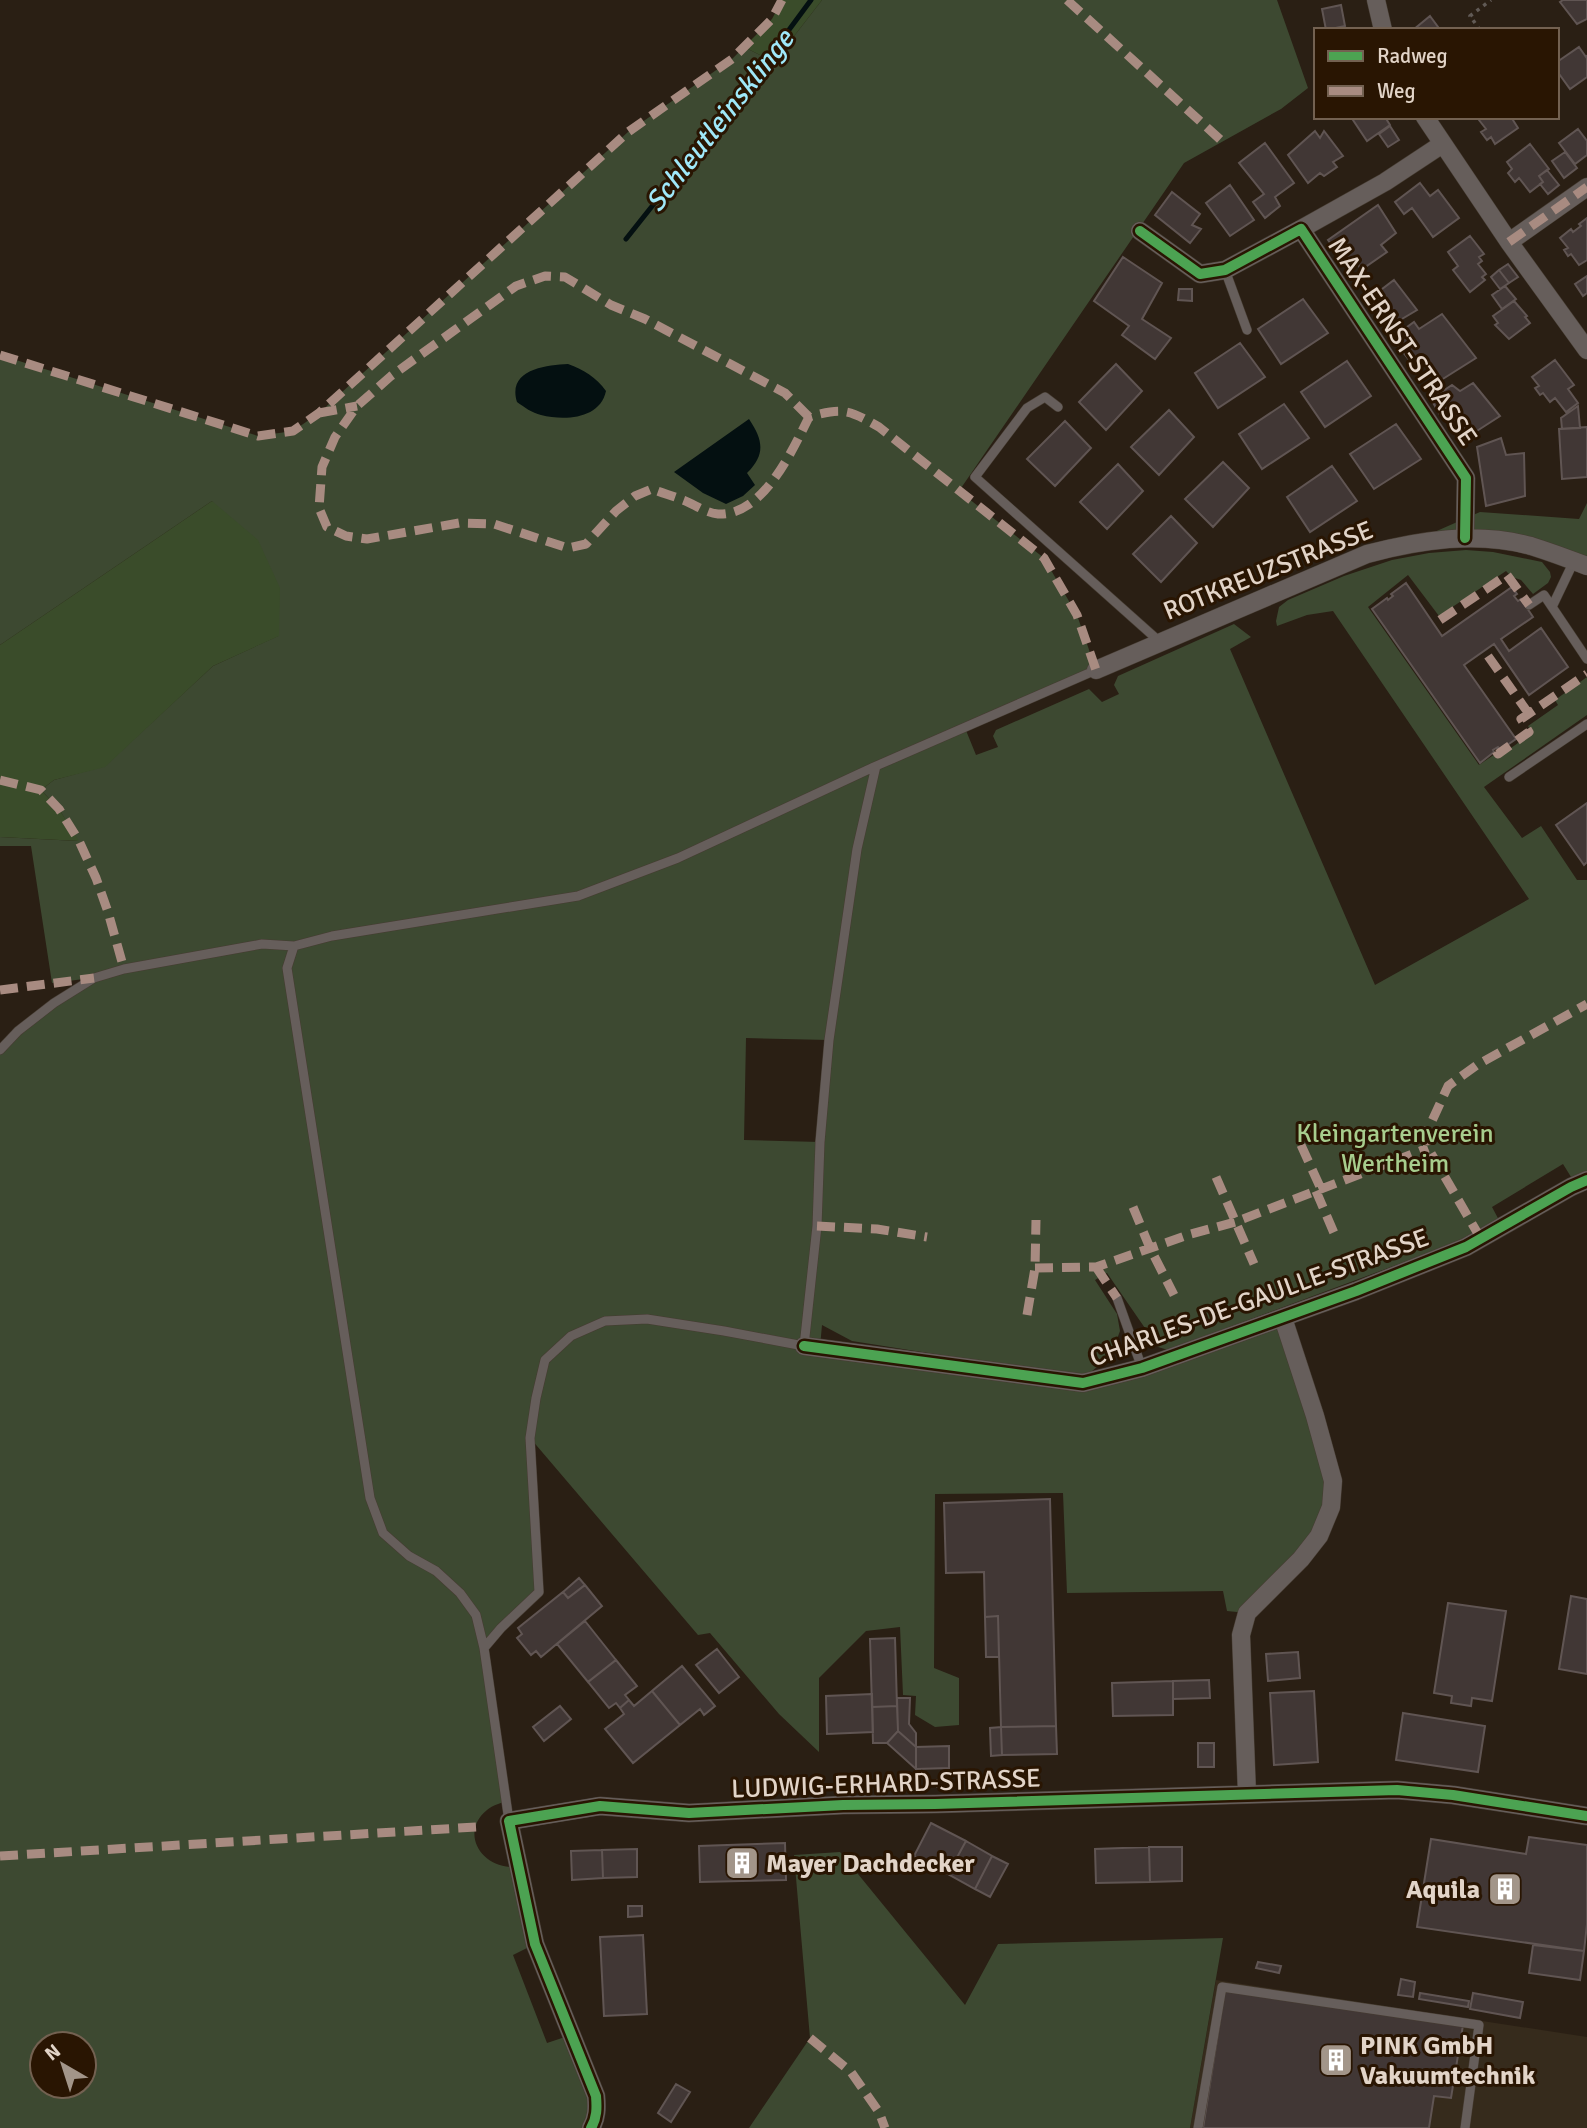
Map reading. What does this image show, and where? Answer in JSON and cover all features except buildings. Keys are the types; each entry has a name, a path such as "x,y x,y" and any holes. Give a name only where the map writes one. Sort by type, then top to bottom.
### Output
{"street":[{"path":"1376,0 1383,28"},
{"path":"1426,119 1441,145 1587,350"},
{"path":"1301,229 1385,182 1441,145"},
{"path":"1509,242 1587,187"},
{"name":"MAX-ERNST-STRASSE","path":"1225,270 1301,229 1466,478 1465,538"},
{"path":"1140,231 1200,274 1225,270"},
{"name":"ROTKREUZSTRASSE","path":"1096,670 1367,554 1407,544 1465,538 1494,539 1531,546 1581,564"},
{"name":"CHARLES-DE-GAULLE-STRASSE","path":"804,1346 1083,1383 1142,1368 1283,1318 1466,1247 1587,1180"},
{"name":"CHARLES-DE-GAULLE-STRASSE","path":"1247,1794 1241,1634 1247,1613 1307,1552 1319,1536 1331,1507 1333,1481 1283,1318"},
{"name":"LUDWIG-ERHARD-STRASSE","path":"509,1821 600,1806 690,1813 844,1805 1396,1790 1453,1795 1587,1816"},
{"path":"509,1821 535,1944 596,2096 595,2122 591,2128"}],"lane":[{"path":"1225,270 1247,330"},
{"path":"1058,407 1045,397 1027,408 975,477 1160,642"},
{"path":"1552,607 1581,564"},
{"path":"1529,606 1544,595 1587,659"},
{"path":"0,1050 36,1017 94,978 124,969 262,944 294,946 332,936 578,896 678,858 876,766 1096,670"},
{"path":"1509,777 1587,724"},
{"path":"484,1648 539,1592 530,1438 545,1360 571,1336 605,1321 647,1319 804,1346 817,1226 820,1142 829,1040 857,849 876,766"},
{"path":"294,946 287,968 370,1497 383,1532 409,1556 436,1571 460,1593 476,1615 484,1648 509,1821"},
{"path":"1117,1298 1142,1368"},
{"path":"1198,2128 1222,1987 1479,2025 1465,2128"}],"path":[{"path":"1479,28 1470,16 1491,0"}],"shaded area":[{"path":"568,364 589,374 606,391 597,407 580,416 560,418 538,414 517,402 515,391 523,376 539,368"},
{"path":"749,419 760,440 760,453 747,473 755,485 743,496 726,504 703,493 674,472"},
{"name":"PINK GmbH Vakuumtechnik","path":"1216,1980 1587,2037 1587,2128 1190,2128"}],"green space":[{"path":"782,0 822,0 774,62 744,47 772,19"},
{"name":"Kleingartenverein Wertheim","path":"822,0 1277,0 1308,88 1281,109 1184,163 959,491 1044,558 1077,615 1096,670 965,728 976,755 998,747 993,736 996,730 1089,689 1102,702 1119,694 1114,685 1118,676 1234,624 1251,637 1230,649 1375,985 1529,899 1333,611 1307,615 1277,626 1279,607 1288,600 1344,576 1392,560 1429,553 1466,550 1493,552 1542,562 1551,577 1548,583 1533,594 1521,580 1506,571 1439,616 1408,575 1368,607 1479,765 1495,754 1497,758 1532,733 1528,726 1558,705 1555,700 1587,677 1587,715 1484,787 1522,838 1541,826 1577,880 1587,880 1587,1180 1576,1185 1563,1164 1492,1207 1500,1222 1442,1248 1168,1350 1158,1347 1107,1273 1095,1280 1117,1314 1120,1331 1111,1355 1091,1372 1073,1376 852,1341 822,1325 820,1347 1083,1383 1277,1320 1315,1416 1331,1507 1247,1613 1227,1611 1223,1591 1067,1593 1063,1493 935,1494 934,1668 959,1678 959,1725 935,1727 915,1715 916,1696 903,1695 900,1627 866,1631 819,1678 819,1752 779,1714 710,1633 698,1635 531,1439 539,1592 484,1648 508,1801 487,1810 475,1828 475,1838 483,1855 501,1865 513,1867 535,1944 513,1955 547,2043 571,2035 596,2096 591,2128 0,2128 0,1050 92,978 52,983 31,846 0,846 0,837 78,841 59,809 41,790 54,780 105,766 213,666 278,636 212,501 0,645 0,355 258,436 293,431 319,413 628,132 732,59 744,47 774,62","holes":["746,1038 829,1040 820,1142 744,1140"]},
{"path":"212,501 258,540 280,588 279,636 213,666 105,767 54,780 41,790 59,809 79,841 0,837 0,645"},
{"path":"1587,503 1587,566 1531,546 1407,544 1480,512 1579,519"},
{"path":"840,1852 965,2005 998,1944 1223,1938 1190,2128 749,2128 810,2038 794,1855"}],"waterway":[{"name":"Schleutleinsklinge","path":"626,239 746,88 811,0"}],"marked path":[{"path":"0,355 258,436 293,431 319,413 628,132 732,59 772,19 782,0"},
{"path":"1067,0 1223,142"},
{"path":"1509,242 1587,187"},
{"path":"809,417 785,393 645,319 611,305 565,277 545,276 516,286 391,376 357,406 335,437 322,467 319,508 327,527 346,536 367,539 459,523 494,524 568,548 586,544 616,511 635,496 652,489 714,513 734,512 749,504 774,479 809,417 830,412 846,412 879,427 1044,558 1077,615 1096,670"},
{"path":"319,413 357,406"},
{"path":"1440,620 1507,575 1529,605"},
{"path":"1488,656 1529,714"},
{"path":"1496,751 1498,754 1529,732 1521,719 1587,674"},
{"path":"0,780 41,790 59,809 79,841 96,878 124,969"},
{"path":"0,990 94,978"},
{"path":"1481,1239 1428,1148 1426,1134 1448,1086 1477,1065 1587,1004"},
{"path":"1301,1145 1321,1189"},
{"path":"1035,1268 1096,1267 1191,1234 1235,1222 1428,1148"},
{"path":"1216,1177 1254,1264"},
{"path":"1316,1191 1334,1233"},
{"path":"1133,1207 1174,1295"},
{"path":"1027,1315 1035,1268 1036,1220"},
{"path":"817,1226 877,1229 927,1237"},
{"path":"1096,1267 1117,1298"},
{"path":"0,1856 476,1827"},
{"path":"810,2038 851,2072 879,2112 885,2128"}],"cycle path":[{"path":"1140,231 1200,274 1225,270 1301,229 1466,478 1465,538"},
{"path":"804,1346 1083,1383 1142,1368 1356,1291 1466,1247 1587,1180"},
{"path":"591,2128 596,2113 596,2096 535,1944 509,1821 600,1806 689,1813 843,1805 1397,1790 1453,1795 1587,1816"}],"place":[{"name":"Mayer Dachdecker","path":"742,1863"},
{"name":"Aquila","path":"1505,1889"},
{"name":"PINK GmbH Vakuumtechnik","path":"1336,2060"}]}
